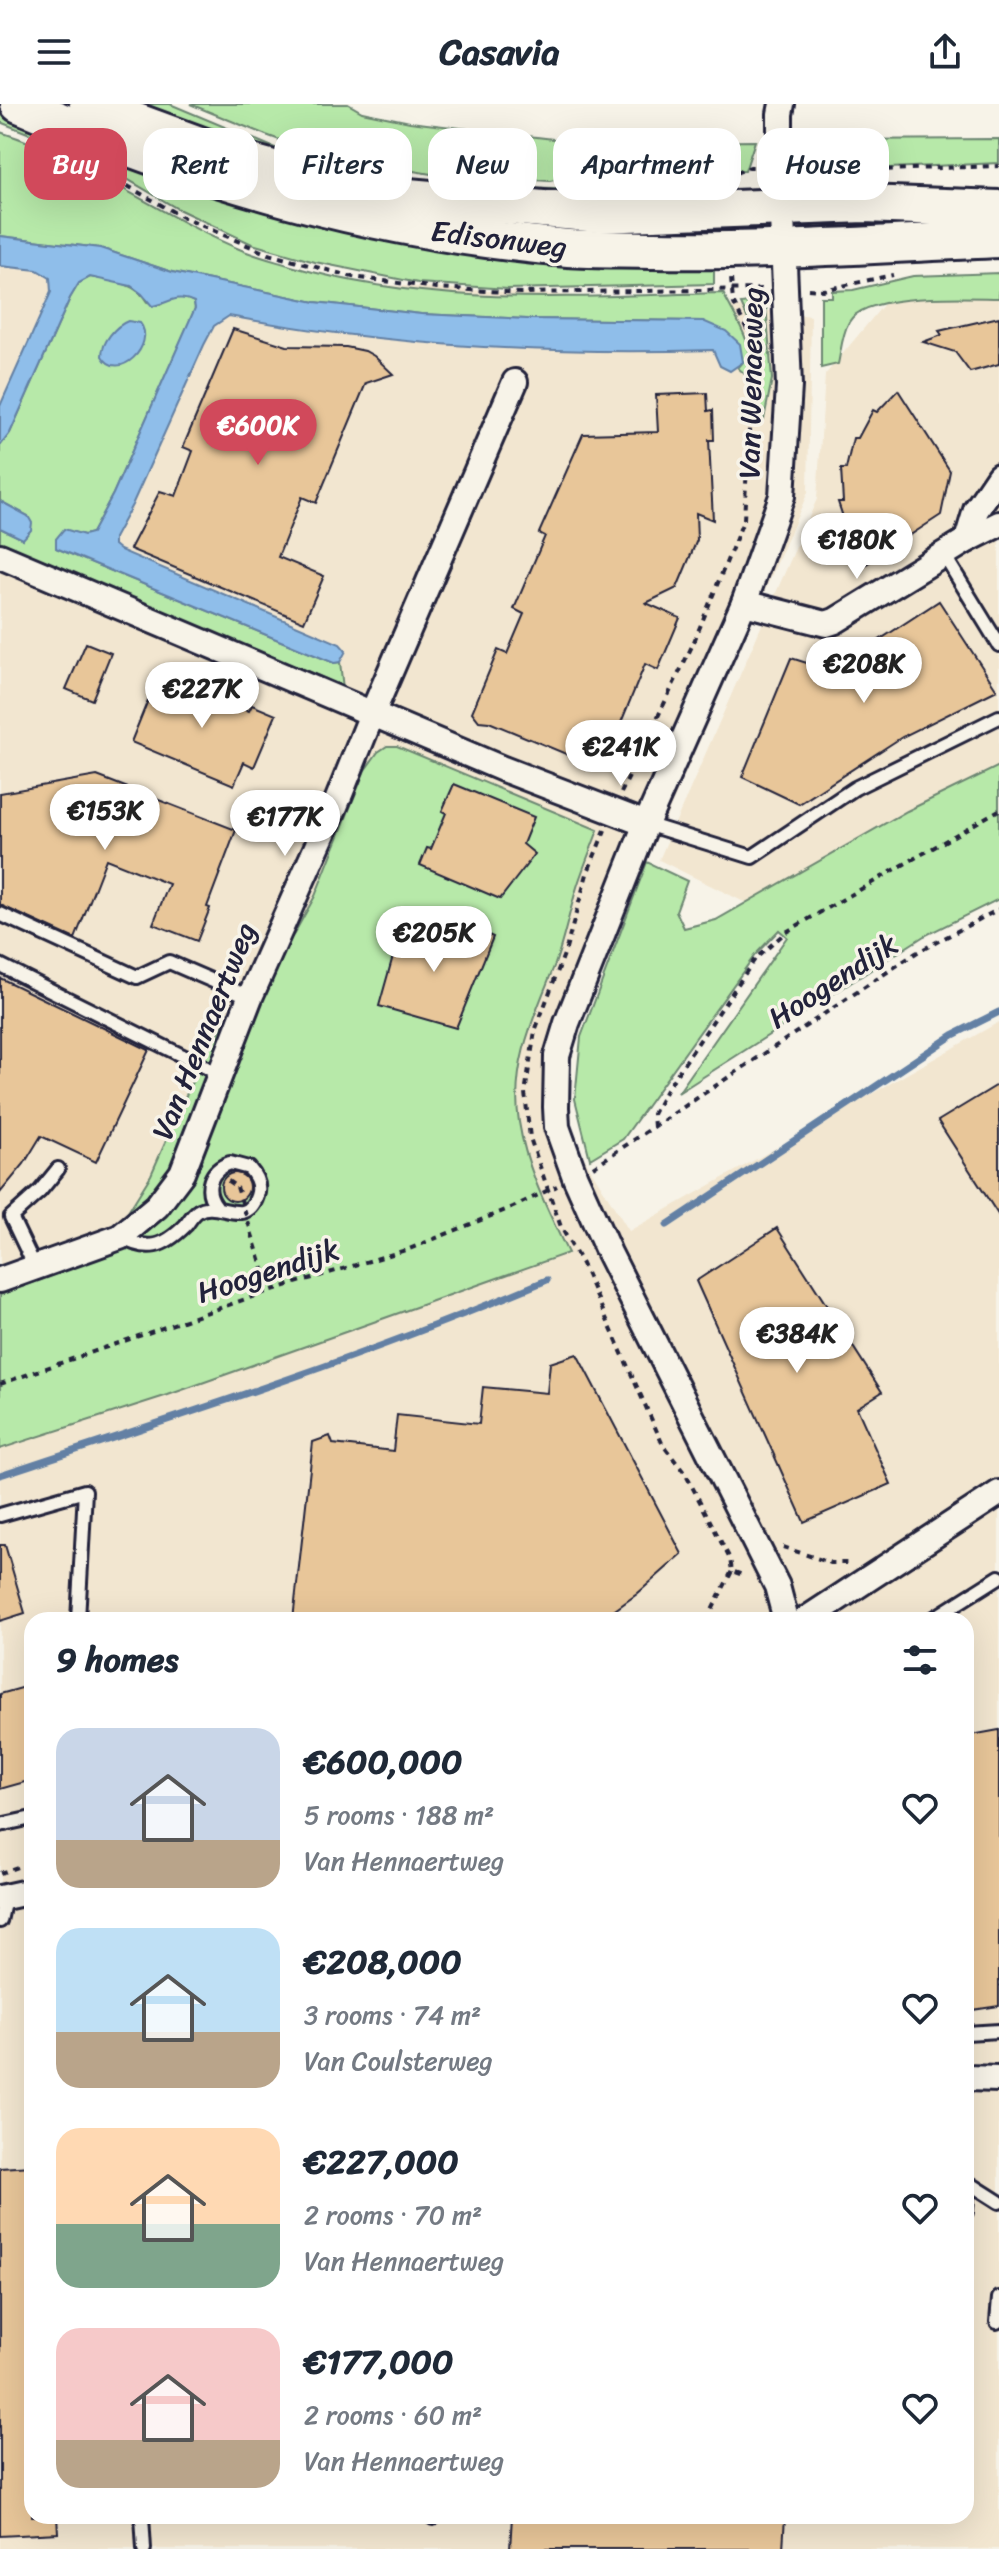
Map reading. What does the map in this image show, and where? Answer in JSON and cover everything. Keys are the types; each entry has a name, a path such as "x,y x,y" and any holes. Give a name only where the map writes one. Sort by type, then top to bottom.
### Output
{"main road":[{"name":"Edisonweg","path":"19,104 99,138 280,199 417,229 571,248 698,251 999,239"},
{"name":"Edisonweg","path":"88,104 237,159 324,183 408,197 600,214 864,204 999,209"}],"street":[{"name":"Van Wenaeweg","path":"780,128 782,104"},
{"name":"Van Wenaeweg","path":"782,200 789,386 782,496 744,603 646,824 567,1023 557,1056 557,1127 575,1177 609,1253 777,1586 784,1612"},
{"name":"Van Hennaertweg","path":"0,1280 120,1237 157,1206 182,1173 202,1163 221,1075 250,997 336,804 515,382"},
{"path":"967,540 976,510 999,476"},
{"path":"744,603 826,624 999,524"},
{"path":"0,556 579,800 646,824"},
{"path":"817,1612 999,1493"},
{"path":"2,1906 24,1895"},
{"path":"974,2078 999,2079"}],"lane":[{"path":"944,555 999,645"},
{"path":"646,824 752,857 855,788 999,717"},
{"path":"0,914 137,977 169,962 250,997"},
{"path":"0,965 221,1075"},
{"path":"202,1163 241,1164 249,1168 258,1182 257,1198 245,1211 230,1213 216,1206 202,1163"},
{"path":"35,1267 11,1217 40,1191 58,1169"},
{"path":"120,1237 137,1246 154,1247 169,1241 198,1211 216,1206"},
{"path":"0,1515 85,1491 78,1612"},
{"path":"944,1612 999,1577"},
{"path":"0,1825 24,1820"},
{"path":"974,2033 999,2031"},
{"path":"974,2186 999,2202"},
{"path":"997,2322 999,2298"},
{"path":"142,2524 144,2549"}],"path":[{"path":"889,170 999,166"},
{"path":"711,1612 732,1571 730,1559 686,1475 663,1445 582,1264 561,1227 530,1138 525,1093 535,1031 566,949 587,874 654,721 693,644 744,519 754,343 733,302 731,288"},
{"path":"654,1127 656,1105 755,959 786,932 999,810"},
{"name":"Hoogendijk","path":"575,1177 916,953 999,909"},
{"path":"237,1187 269,1291"},
{"name":"Hoogendijk","path":"0,1384 269,1291 409,1249 547,1191"},
{"path":"732,1571 777,1586 783,1546 831,1563 854,1563"},
{"path":"0,1873 24,1865"}],"shaded area":[{"path":"0,167 24,176 24,200 88,200 301,280 714,304 811,316 808,492 545,1095 629,1231 999,1022 999,2549 0,2549"},
{"path":"899,286 999,286 999,840 813,936 659,860 817,499 825,375"}],"green space":[{"path":"0,104 55,128 24,128 24,132 0,122"},
{"path":"121,104 170,104 227,128 194,128"},
{"path":"190,104 348,104 362,112 461,128 428,128 428,173 412,171 412,128 274,128 274,138 258,132 258,128 249,128"},
{"path":"0,132 24,141 24,200 127,200 127,191 244,251 345,279 452,294 506,296 723,293 748,344 750,366 748,377 738,368 743,362 703,321 421,314 315,302 172,272 100,248 0,236"},
{"path":"537,137 553,139 553,180 537,180"},
{"path":"999,139 999,163 889,168 889,140"},
{"path":"258,141 274,148 274,155 258,149"},
{"path":"741,141 755,141 745,171 741,171"},
{"path":"127,152 143,157 143,188 127,179"},
{"path":"412,179 428,180 428,184 412,182"},
{"path":"537,189 553,189 552,196 537,194"},
{"path":"258,193 448,253 581,266 714,270 714,284 508,289 418,283 315,262 252,244 163,200 258,200"},
{"path":"999,273 999,298 895,301 859,312 849,322 838,364 821,368 821,297 832,297 832,291 853,290 913,276"},
{"path":"90,277 130,286 147,302 160,305 181,298 194,302 195,309 113,494 92,533 84,535 64,530 56,539 56,548 334,663 340,662 343,689 326,679 10,550 0,542 0,528 23,539 28,516 0,501 0,446 10,433 70,298 79,283"},
{"path":"749,303 749,313 755,313 755,305 766,305 772,379 764,419 754,419 759,360 741,304"},
{"path":"387,746 397,746 598,830 577,887 555,964 526,1040 518,1080 517,1101 522,1139 539,1189 568,1253 168,1395 0,1449 0,1295 64,1271 95,1247 128,1212 151,1175 202,1059 221,1028 294,934 315,896 365,770 378,752"},
{"path":"999,766 999,899 924,936 678,1093 787,937 779,930 755,955 623,1139 590,1159 575,1099 581,1037 647,862 687,881 676,911 684,928 716,920 907,811"}],"water":[{"path":"0,236 100,248 172,272 315,302 421,314 703,321 726,331 740,344 743,362 730,371 720,366 713,350 591,351 470,346 349,335 229,316 214,326 114,538 114,545 340,644 346,651 340,662 334,663 56,548 56,539 64,529 84,535 92,533 113,494 195,308 194,302 177,299 152,306 131,286 90,277 79,283 10,433 0,446 0,406 51,292 50,278 37,270 0,266"},
{"path":"128,321 140,323 144,332 143,341 133,358 117,366 102,356 104,345 114,331"},
{"path":"0,501 28,516 32,523 31,530 23,539 0,528"}],"building":[{"path":"999,317 999,364 970,372 955,352 923,342 942,335 939,331"},
{"path":"233,329 287,346 346,347 365,351 393,374 366,383 316,503 302,497 278,557 324,576 304,622 130,549 160,491 176,496 193,451 183,447"},
{"path":"898,390 950,471 941,515 863,566 843,535 848,532 838,502 843,502 841,469 846,469 853,438 858,438 873,410 877,412"},
{"path":"707,393 708,411 713,410 714,440 709,440 713,520 696,513 697,540 677,588 646,603 680,618 658,670 645,664 602,769 489,722 479,721 472,712 498,650 507,654 524,614 514,609 545,536 539,533 583,434 658,432 656,395"},
{"path":"939,601 997,690 902,737 799,804 742,777 791,658 832,671"},
{"path":"86,643 111,653 92,700 66,689"},
{"path":"159,673 249,711 252,705 276,715 254,767 244,762 234,785 131,742"},
{"path":"97,776 236,830 197,941 153,924 169,884 106,859 75,939 0,905 0,793"},
{"path":"454,784 534,817 523,844 535,854 500,899 420,865 427,848 431,849"},
{"path":"402,924 457,940 469,926 493,937 456,1028 379,1006"},
{"path":"0,978 149,1050 96,1162 41,1136 24,1164 0,1193"},
{"path":"999,1084 999,1216 938,1121"},
{"path":"235,1173 245,1177 249,1187 245,1197 235,1201 225,1197 221,1187 225,1177"},
{"path":"777,1228 882,1392 857,1408 891,1484 804,1522 696,1281"},
{"path":"577,1354 682,1554 612,1612 294,1612 313,1442 330,1436 333,1444 393,1451 397,1415 479,1424 483,1387 547,1393 550,1363"},
{"path":"0,1545 5,1545 25,1612 0,1621"},
{"path":"24,1687 24,1782 0,1789 0,1694"},
{"path":"999,1730 999,2006 974,2010 974,1735"},
{"path":"24,2166 24,2524 57,2524 58,2533 0,2536 0,2168"},
{"path":"512,2524 785,2524 783,2549 510,2549"}],"waterway":[{"path":"667,1225 953,1035 999,1012"},
{"path":"0,1475 344,1359 547,1280"}]}
